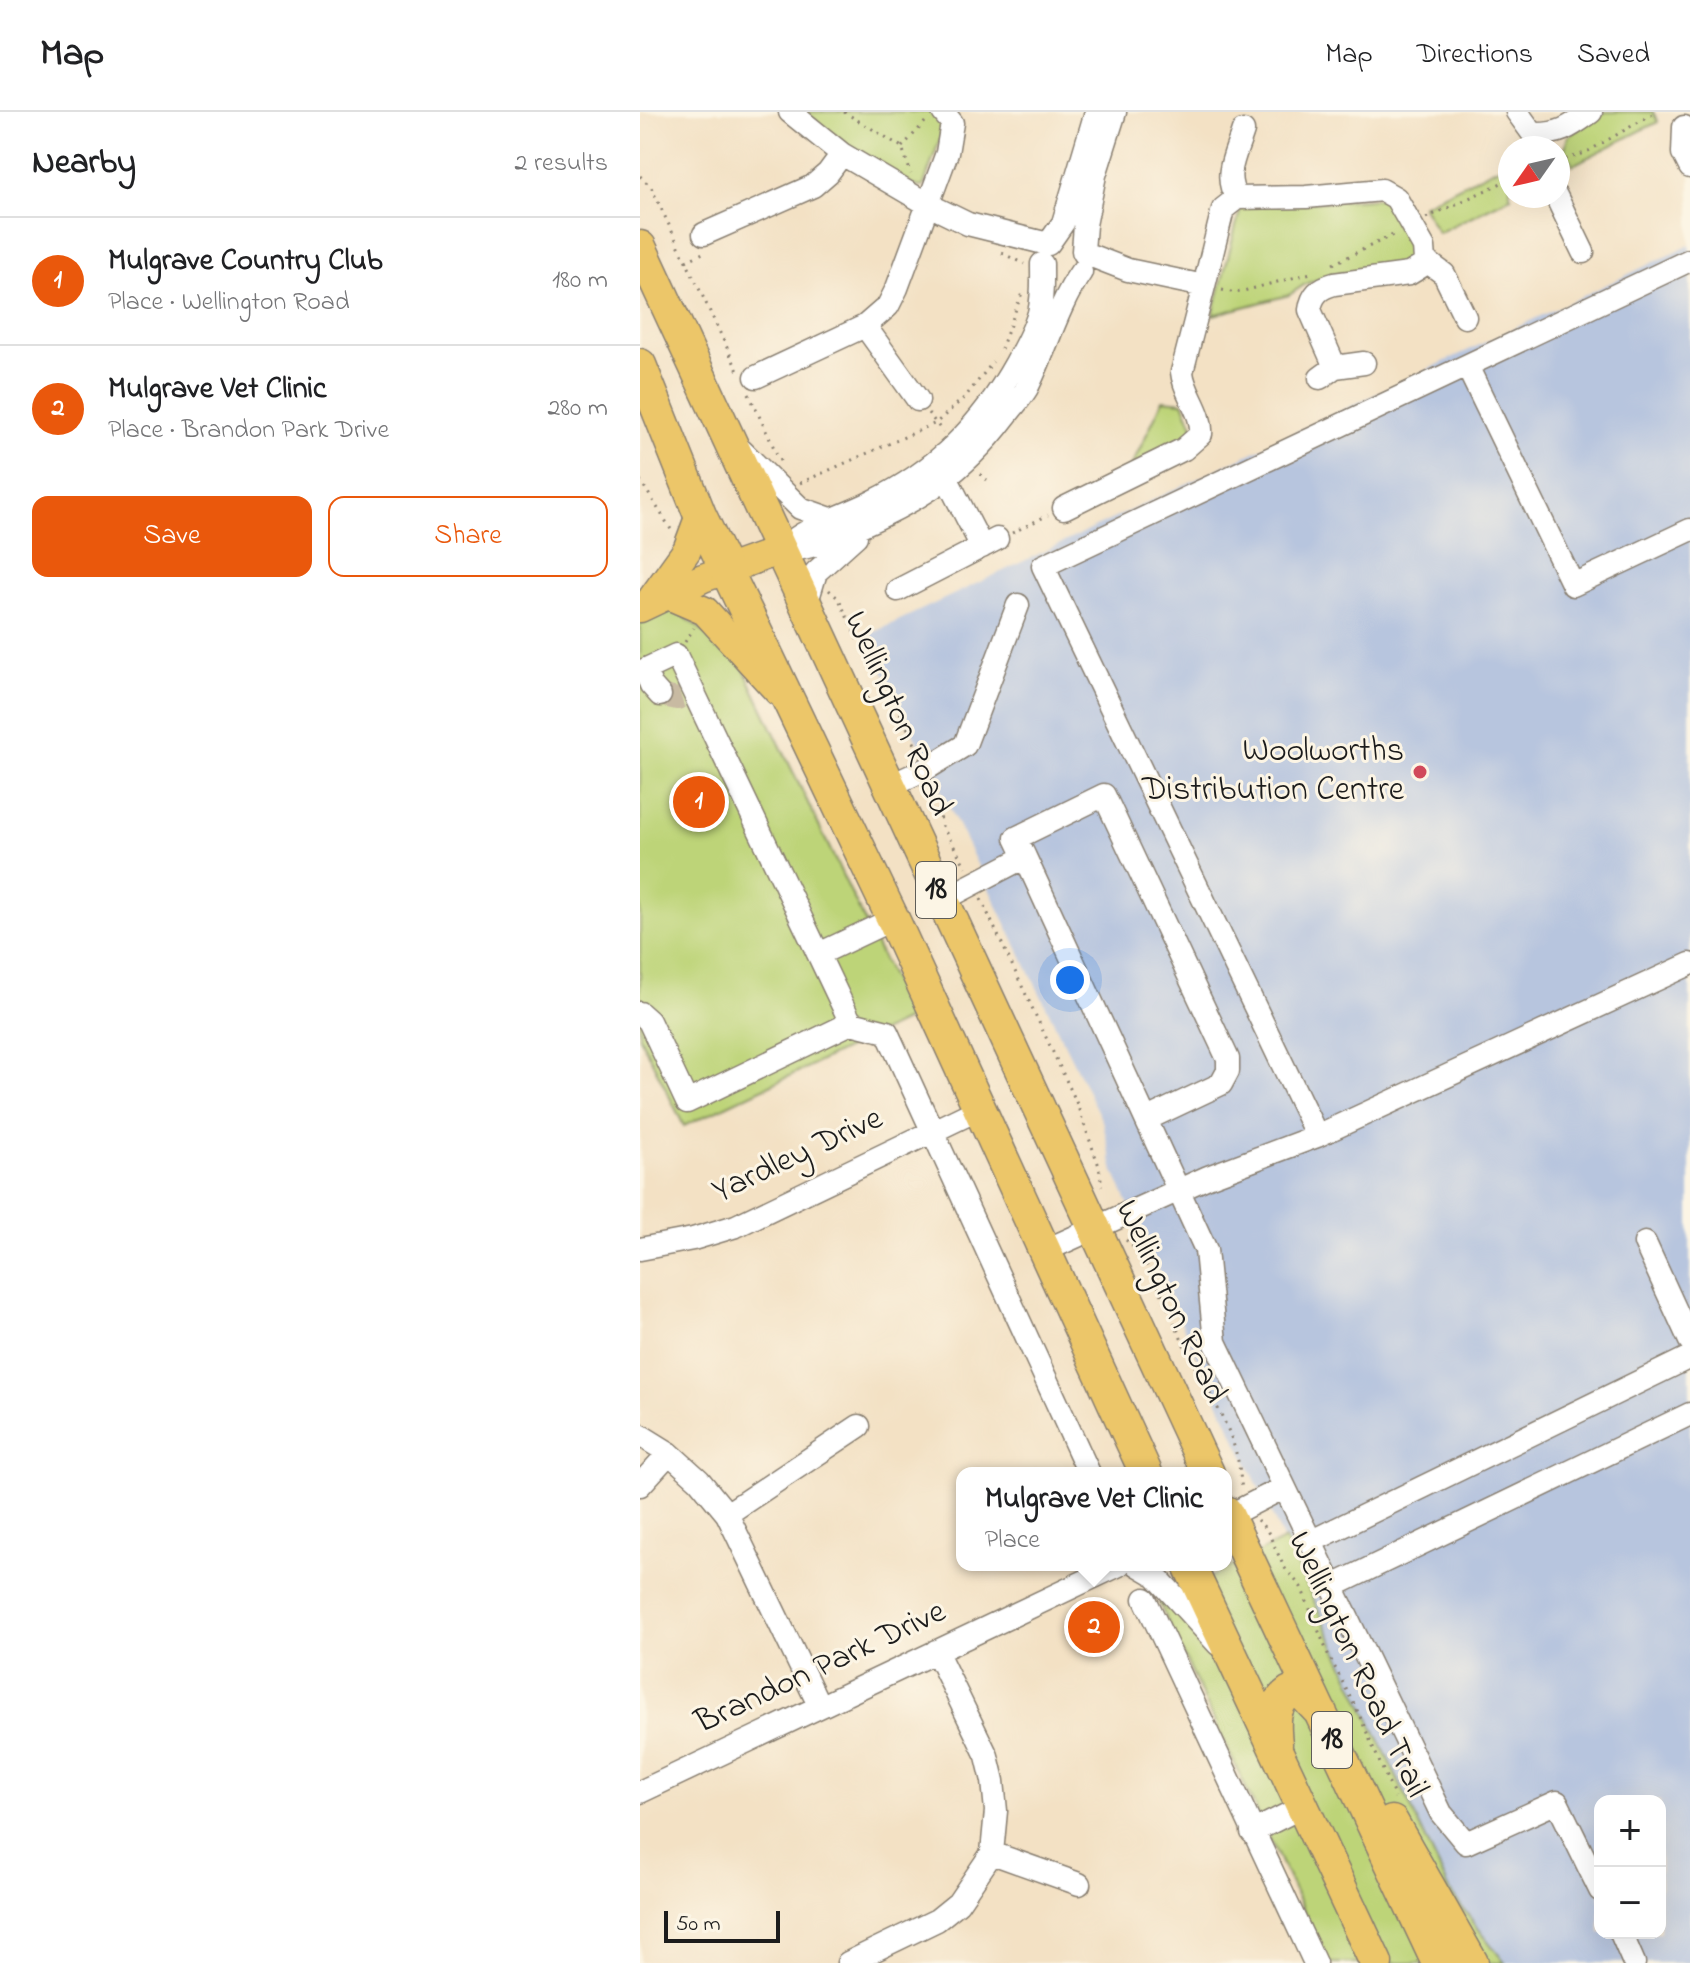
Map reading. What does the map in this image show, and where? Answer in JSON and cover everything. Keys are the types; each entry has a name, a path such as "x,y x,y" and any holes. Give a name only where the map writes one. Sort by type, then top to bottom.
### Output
{"highway":[{"name":"Wellington Road","path":"640,247 938,895 1104,1223 1206,1467"},
{"name":"18","path":"640,365 700,515 893,919 1141,1467"},
{"name":"18","path":"1232,1512 1317,1707 1438,1963"},
{"name":"18","path":"1192,1571 1376,1963"},
{"path":"1276,1751 1278,1704 1290,1692 1303,1694 1317,1707 1397,1828 1472,1963"}],"main road":[{"path":"652,602 687,550 700,515"},
{"path":"652,602 781,550"},
{"path":"652,602 705,611 789,703"}],"street":[{"path":"790,112 842,154 924,202 968,224 996,232 1040,256 1045,271 1056,280 1070,281 1083,262 1080,245 1068,238 1055,239 1040,256"},
{"path":"781,550 804,550 875,520 930,492 940,471 999,394 1025,347 1039,314 1040,256 1063,223 1096,112"},
{"path":"781,550 798,534 940,471 982,446 1025,390 1083,262 1085,225 1095,175 1115,112"},
{"path":"1517,112 1533,134 1538,136"},
{"path":"1558,136 1591,112"},
{"path":"756,377 865,326 888,306 924,202 947,153 952,123 944,113"},
{"path":"1682,123 1683,153 1690,167"},
{"path":"1237,198 1230,188 1229,174 1243,131"},
{"path":"704,234 813,186 842,154"},
{"path":"1064,508 1184,449 1201,434 1198,414 1183,385 1182,372 1223,209 1237,198 1306,197 1382,190 1396,198 1424,247 1422,266 1409,274 1334,284 1319,290 1311,301 1310,310 1328,372 1364,363"},
{"path":"1562,208 1583,252"},
{"path":"1425,260 1444,274 1465,317"},
{"path":"1317,1136 1043,566 1690,260"},
{"path":"1083,262 1204,286"},
{"path":"865,326 918,400"},
{"path":"1467,366 1573,585 1690,530"},
{"path":"726,435 831,519"},
{"path":"898,590 990,543 940,471"},
{"path":"806,605 816,572 875,520"},
{"path":"889,786 926,769 965,745 1018,605"},
{"path":"660,695 642,671 676,655 689,695 851,1023"},
{"path":"1147,1119 1221,1084 1228,1071 1228,1059 1104,795 1016,838 1206,1250 1215,1342 1441,1813 1466,1843 1557,1802 1594,1878"},
{"path":"938,895 956,893 1025,857"},
{"path":"819,954 893,919"},
{"path":"1044,1251 1208,1177 1317,1136 1690,964"},
{"path":"640,1013 649,1021 687,1102 851,1023 887,1032 1086,1467"},
{"name":"Yardley Drive","path":"640,1249 693,1239 736,1226 979,1109"},
{"path":"1645,1243 1690,1341"},
{"path":"1310,1542 1690,1357"},
{"path":"1331,1587 1690,1414"},
{"path":"727,1514 859,1426"},
{"path":"640,1435 669,1453 699,1480 727,1514 819,1705"},
{"path":"640,1485 669,1453"},
{"path":"1232,1512 1283,1488"},
{"name":"Brandon Park Drive","path":"640,1792 1096,1571"},
{"path":"1148,1571 1235,1663"},
{"path":"1145,1599 1315,1963"},
{"path":"848,1963 937,1920 958,1903 992,1853 996,1811 987,1756 936,1651"},
{"path":"1252,1832 1302,1807"},
{"path":"992,1853 1079,1884"},
{"path":"1624,1939 1634,1963"}],"path":[{"path":"844,112 902,147 924,202"},
{"path":"1570,158 1585,153 1656,112"},
{"path":"902,147 944,113"},
{"path":"640,176 651,187 786,474"},
{"path":"1204,286 1236,293 1296,279 1350,258 1498,185"},
{"path":"797,493 936,423 983,378 1011,327 1026,283"},
{"path":"640,480 675,537"},
{"path":"990,543 1064,508"},
{"name":"Wellington Road Trail","path":"816,572 839,599 858,641 874,656 935,789 942,826 974,884 1075,1099 1099,1166 1105,1197 1104,1223 1124,1238 1139,1255 1164,1296 1215,1405 1238,1459 1242,1489 1232,1512 1258,1521 1267,1530 1284,1567 1301,1587 1328,1654 1358,1712 1396,1801"}],"shaded area":[{"path":"1690,245 1690,1963 1505,1963 1450,1892 1191,1344 1114,1172 1103,1123 866,636"}],"green space":[{"path":"804,112 933,112 945,125 923,187 914,186 857,152"},
{"path":"1605,112 1653,112 1658,122 1573,165 1568,136"},
{"path":"1498,167 1498,203 1438,233 1422,205"},
{"path":"1383,198 1394,209 1416,257 1395,274 1334,273 1289,295 1213,315 1241,207"},
{"path":"1163,400 1183,402 1195,430 1131,467"},
{"path":"673,608 739,659 911,1018 684,1126 640,1037 640,624"},
{"path":"1285,1539 1451,1893 1505,1963 1328,1963 1159,1603 1222,1571 1232,1571 1232,1566"}],"tunnel":[{"path":"660,695 677,699 683,697"}],"place":[{"name":"Woolworths Distribution Centre","path":"1420,772"},
{"name":"Mulgrave Country Club","path":"699,802"},
{"name":"Mulgrave Vet Clinic","path":"1094,1627"}]}
